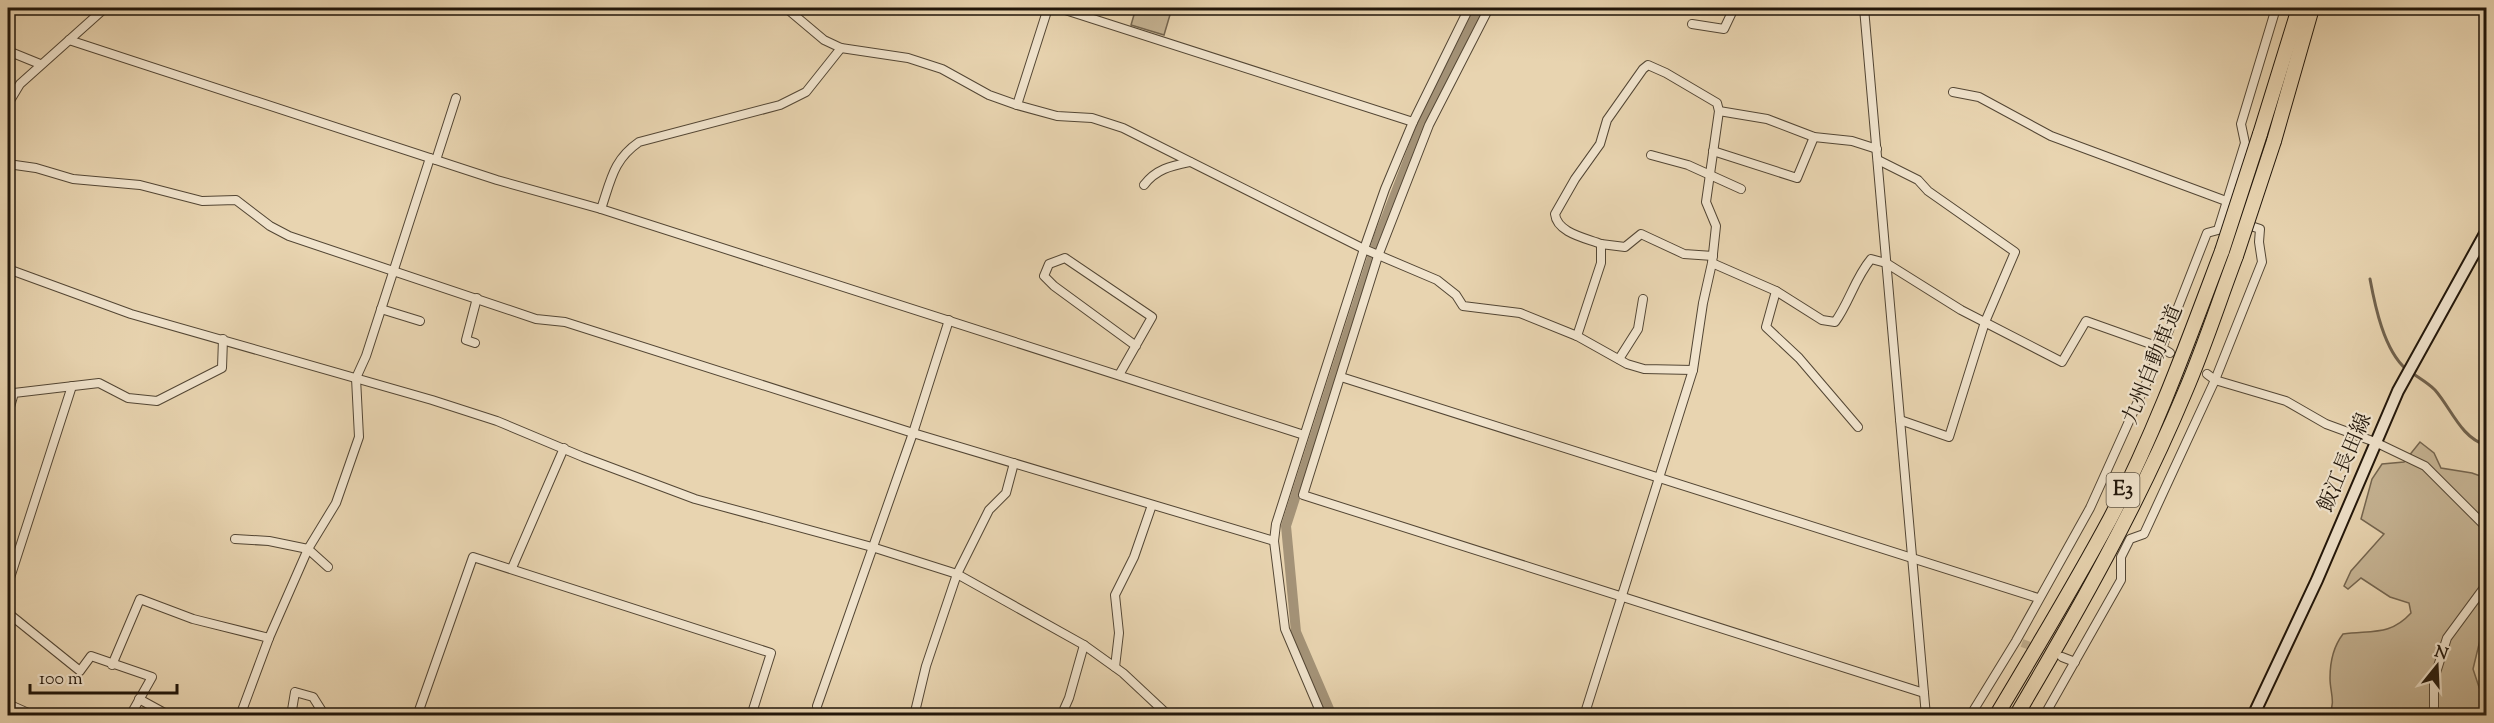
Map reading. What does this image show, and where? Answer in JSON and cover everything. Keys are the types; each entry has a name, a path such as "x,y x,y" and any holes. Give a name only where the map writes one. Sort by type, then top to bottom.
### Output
{"highway":[{"name":"九州自動車道","path":"2016,716 2067,629 2123,525 2185,392 2229,253 2260,134 2299,8"},
{"name":"九州自動車道","path":"1996,716 2054,619 2110,517 2171,386 2229,253 2274,141 2312,8"}],"main road":[{"name":"飯江長田線","path":"2253,716 2317,580 2410,365 2487,232"}],"street":[{"path":"8,104 20,84 40,64 105,8"},
{"path":"786,8 824,40 842,48 908,58 942,69 989,95 1017,105 1057,116 1092,118 1123,128 1378,256 1437,280 1456,295 1463,306 1520,313 1577,336 1619,359 1644,369 1694,370"},
{"path":"1017,105 1048,8"},
{"path":"1059,8 1413,122"},
{"path":"1322,716 1285,629 1274,541 1276,524 1364,249 1413,122 1469,8"},
{"path":"1489,8 1482,26 1429,125 1378,256 1303,495 1923,693"},
{"path":"1692,24 1724,29 1734,8"},
{"path":"1864,8 1926,716"},
{"path":"1970,716 2019,642 2038,598 2090,508 2162,348 2207,233 2218,230 2245,143 2241,124 2276,8"},
{"path":"69,40 497,180 602,208 1304,435"},
{"path":"602,208 616,164 625,152 639,142 780,105 806,92 842,48"},
{"path":"8,51 40,64"},
{"path":"1584,716 1694,370 1703,303 1713,259 1716,226 1706,202 1719,111 1717,103 1648,65 1642,69 1607,120 1600,144 1575,179 1556,214 1556,220 1563,228 1601,244 1625,247 1641,234 1684,254 1713,259 1776,291 1822,320 1835,322 1842,313 1863,269 1871,259 1886,264 1985,322 2062,362 2086,321 2162,348 2170,353"},
{"path":"1953,92 1979,97 2051,136 2226,201"},
{"path":"240,716 269,638 308,549 336,503 359,437 356,378 366,356 456,98"},
{"path":"1719,111 1767,119 1814,137 1852,141 1877,149"},
{"path":"1713,151 1797,178 1814,137"},
{"path":"1651,155 1673,160 1741,189"},
{"path":"1878,160 1918,180 1928,191 2015,252 1985,322 1949,437 1900,420"},
{"path":"1144,185 1151,175 1168,166 1190,162"},
{"path":"8,164 36,168 73,179 140,185 202,201 236,200 270,226 289,236 536,319 565,322 914,433 1274,541"},
{"path":"2044,716 2121,580 2121,557 2130,538 2144,534 2215,380 2262,262 2260,229 2223,217"},
{"path":"1577,336 1601,263 1601,244"},
{"path":"1119,375 1136,346 1152,317 1065,258 1049,264 1044,276 1054,286 1136,346"},
{"path":"8,269 102,305 497,421 695,499 872,547 957,574 1084,645 1114,667 1168,716"},
{"path":"1776,291 1766,327 1799,358 1858,427"},
{"path":"475,343 466,340 477,298"},
{"path":"1619,359 1638,329 1643,299"},
{"path":"381,309 420,321"},
{"path":"817,706 914,433 949,320"},
{"path":"8,414 14,393 99,383 128,398 157,401 222,368 223,339"},
{"path":"2207,374 2215,380 2286,401 2326,424 2375,442 2425,466 2487,527"},
{"path":"1341,377 1912,556 2038,598"},
{"path":"8,584 72,386"},
{"path":"512,568 564,448"},
{"path":"914,716 926,666 957,574 989,510 1006,493 1014,463"},
{"path":"1114,667 1119,633 1115,595 1134,557 1152,505"},
{"path":"235,539 269,541 308,549 328,567"},
{"path":"417,716 473,557 771,653 751,716"},
{"path":"2434,716 2434,679 2447,638 2487,585"},
{"path":"112,664 140,599 193,619 269,638"},
{"path":"8,613 80,671 91,656 152,677 130,716"},
{"path":"1061,716 1069,698 1084,645"},
{"path":"2062,657 2075,662"},
{"path":"291,716 295,692 313,697 325,716"},
{"path":"140,699 170,716"},
{"path":"8,704 35,716"}],"shaded area":[{"path":"1136,8 1172,8 1164,35 1131,25"},
{"path":"2420,442 2434,453 2441,468 2472,473 2486,478 2486,632 2481,636 2473,669 2486,708 2486,715 2329,716 2332,701 2331,660 2334,649 2343,634 2388,629 2411,613 2409,603 2390,597 2361,578 2348,589 2344,586 2351,571 2384,534 2361,519 2372,479 2382,464 2404,462"}],"waterway":[{"path":"1332,716 1296,632 1286,526 1379,236 1423,122 1480,8"},
{"path":"2370,279 2386,339 2398,361 2406,369"},
{"path":"2412,373 2435,390 2457,422 2470,436 2486,445"}],"tunnel":[{"path":"2022,643 2055,655"}]}
